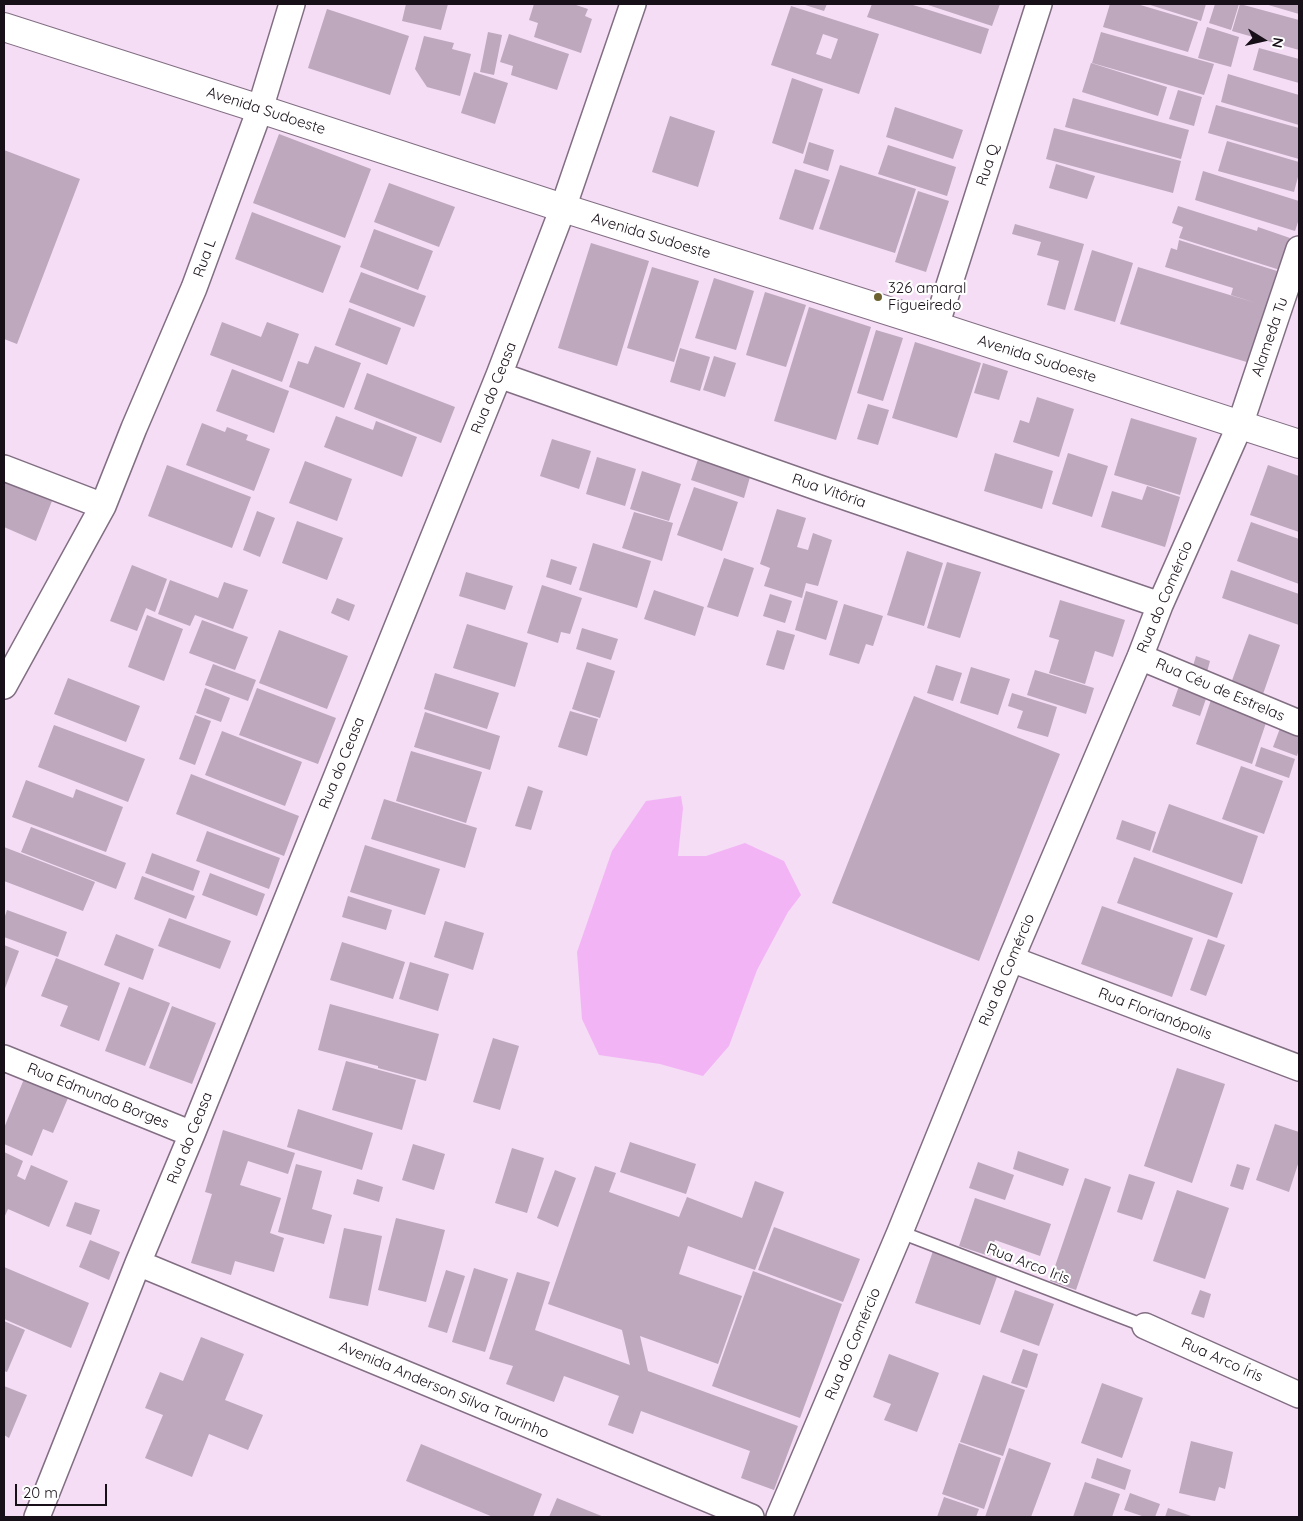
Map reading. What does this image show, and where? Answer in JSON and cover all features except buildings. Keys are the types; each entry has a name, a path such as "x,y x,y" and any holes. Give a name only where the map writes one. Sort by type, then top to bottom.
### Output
{"street":[{"name":"Rua L","path":"4,684 103,506 194,288 260,109 292,4"},
{"name":"Rua do Ceasa","path":"37,1517 138,1263 499,375 563,208 633,4"},
{"name":"Rua Q","path":"936,326 1039,4"},
{"name":"Avenida Sudoeste","path":"4,27 1299,444"},
{"name":"Alameda Tu","path":"1240,425 1299,249"},
{"name":"Rua Vitôria","path":"499,375 816,487 1160,605"},
{"name":"Rua do Comércio","path":"780,1517 900,1232 1011,959 1140,657 1160,605 1240,425"},
{"path":"4,468 103,506"},
{"name":"Rua Céu de Estrelas","path":"1140,657 1299,723"},
{"name":"Rua Florianópolis","path":"1011,959 1299,1068"},
{"name":"Rua Edmundo Borges","path":"4,1058 192,1134"},
{"name":"Avenida Anderson Silva Taurinho","path":"138,1263 751,1517"},
{"name":"Rua Arco Íris","path":"1145,1326 1299,1395"}],"lane":[{"name":"Rua Arco Iris","path":"900,1232 1145,1326"}],"shaded area":[{"path":"681,796 683,808 678,856 706,856 745,843 784,861 801,895 788,912 757,970 729,1046 703,1076 660,1064 599,1055 582,1019 577,952 612,851 646,801"}],"place":[{"name":"326 amaral Figueiredo","path":"878,297"}]}
